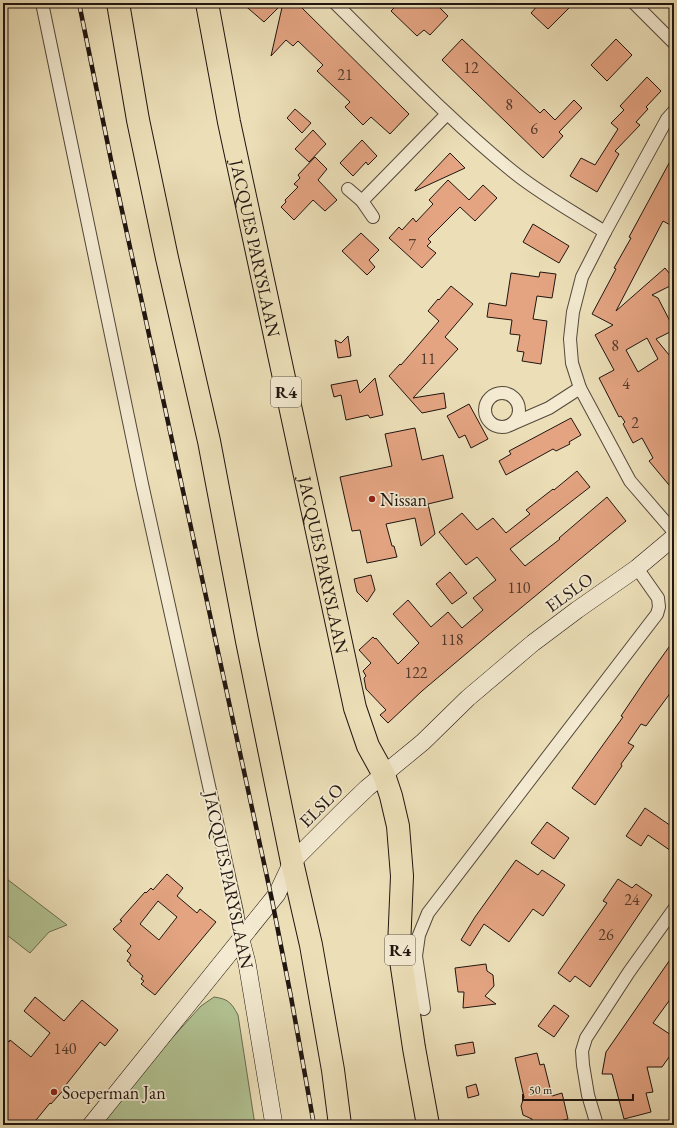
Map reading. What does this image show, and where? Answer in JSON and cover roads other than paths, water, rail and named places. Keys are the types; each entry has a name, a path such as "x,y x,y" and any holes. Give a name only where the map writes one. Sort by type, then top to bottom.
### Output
{"highway":[{"path":"118,3 138,120 167,258 209,441 247,641 292,862 311,945 333,1070 340,1125"},
{"name":"JACQUES PARYSLAAN","path":"207,3 231,130 354,708 368,746 384,775 398,826 402,876 399,947 414,1048 428,1125"}],"street":[{"name":"JACQUES PARYSLAAN","path":"42,3 142,484 237,912 274,1125"},
{"path":"335,3 448,114 516,174 550,198 605,232"},
{"path":"634,3 674,43"},
{"path":"674,111 667,119 582,277 572,312 570,339 572,363 580,388 630,481 674,532"},
{"path":"362,201 448,114"},
{"path":"348,189 362,201 373,217"},
{"path":"511,425 548,408 580,388"},
{"name":"ELSLO","path":"91,1125 277,894 292,862 342,812 422,742 468,698 533,643 637,568 674,537"},
{"path":"424,1009 416,956 419,935 428,913 657,614 659,606 658,598 637,568"},
{"path":"597,1125 588,1095 583,1064 582,1051 586,1038 629,972 674,910"}],"railway":[{"path":"79,3 111,160 272,900 314,1125"}],"place":[{"name":"Nissan","path":"372,499"},
{"name":"Soeperman Jan","path":"54,1092"}]}
